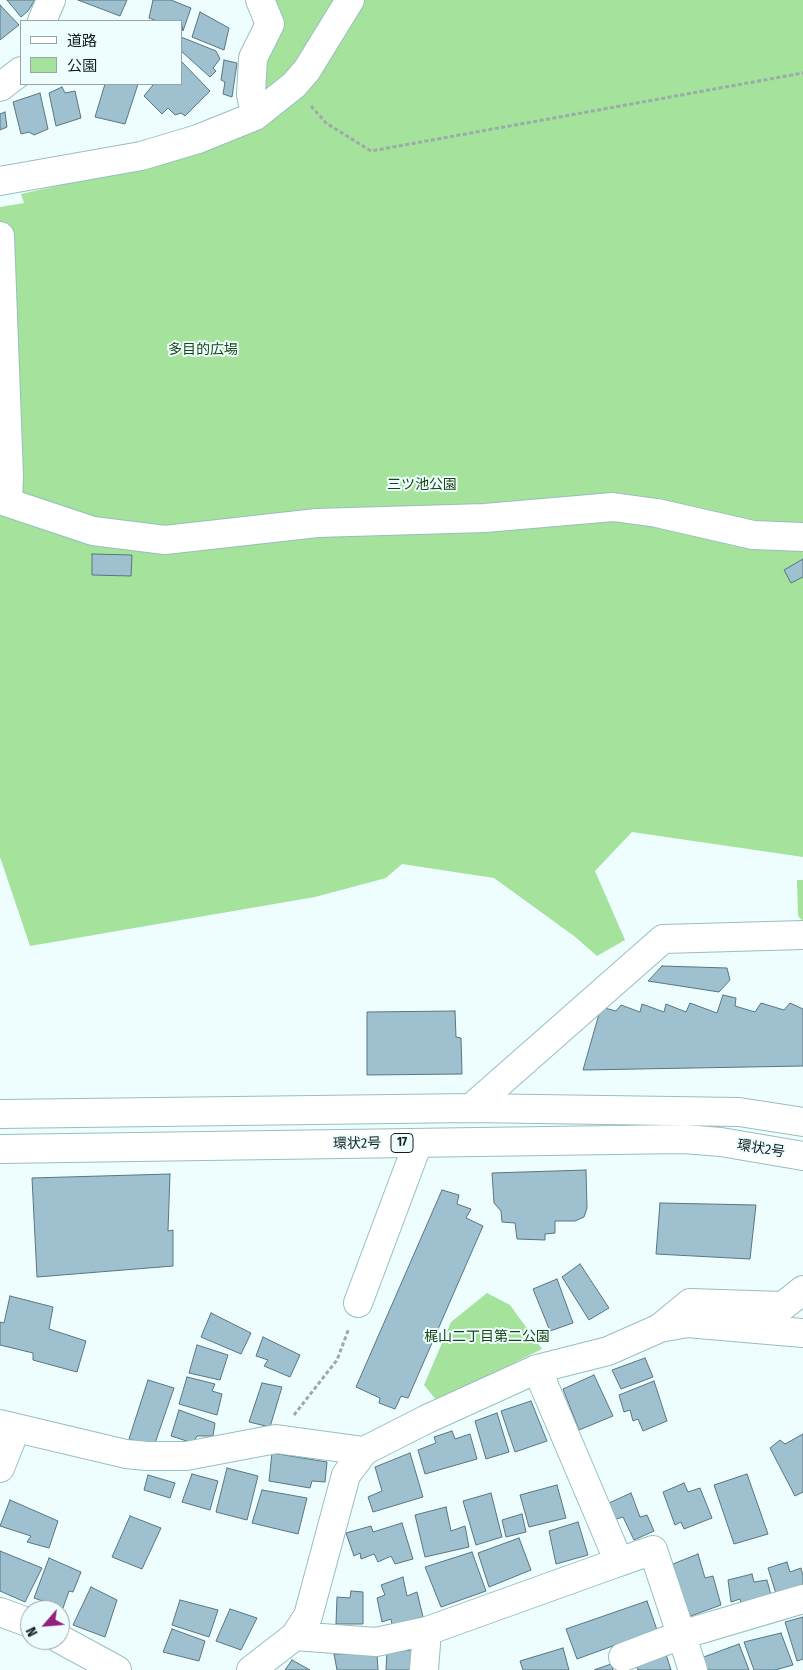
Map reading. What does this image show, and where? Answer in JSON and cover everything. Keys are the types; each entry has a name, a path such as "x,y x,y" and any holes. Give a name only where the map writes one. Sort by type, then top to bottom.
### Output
{"street":[{"path":"42,20 51,0"},
{"path":"255,116 251,94 253,58 270,24 260,0"},
{"path":"0,181 141,156 198,139 255,116 294,85 307,70 350,0"},
{"path":"0,87 20,72"},
{"path":"0,236 9,476 4,501 93,531 165,540 317,523 485,518 613,507 657,513 753,535 803,537"},
{"path":"471,1108 663,939 803,935"},
{"path":"0,1114 471,1108 739,1112 803,1122"},
{"name":"環状2号","path":"0,1149 683,1138 722,1142 803,1156"},
{"path":"358,1303 418,1143"},
{"path":"660,1328 690,1303 783,1306 803,1290"},
{"path":"251,1670 295,1636 308,1616 346,1475 364,1451 536,1368 608,1351 660,1328 687,1322 801,1331"},
{"path":"536,1368 619,1562"},
{"path":"0,1468 8,1426 126,1454 147,1456 186,1456 276,1439 364,1451"},
{"path":"295,1636 376,1642 427,1631 652,1550 693,1670"},
{"path":"623,1657 681,1635 803,1599"},
{"path":"0,1612 20,1619"},
{"path":"424,1670 427,1631"},
{"path":"70,1644 117,1670"}],"path":[{"path":"294,85 326,123 371,151 803,73"},
{"path":"276,1439 337,1360 358,1303"}],"green space":[{"name":"三ツ池公園","path":"272,0 803,0 803,857 632,832 595,871 625,940 597,956 574,936 494,878 402,864 386,878 315,897 30,946 0,857 0,207 24,203 21,194 147,166 256,125"},
{"path":"797,880 803,880 803,921 798,916"},
{"name":"梶山二丁目第二公園","path":"487,1293 510,1305 542,1349 437,1401 424,1385 451,1322"}],"building":[{"path":"7,0 35,0 28,11 21,17"},
{"path":"78,0 127,0 120,16"},
{"path":"153,0 171,0 191,8 183,31 182,20 154,20 149,18"},
{"path":"0,5 19,25 0,40"},
{"path":"200,12 229,28 224,50 192,37"},
{"path":"182,37 216,51 220,59 213,68 216,71 210,77 182,52"},
{"path":"224,60 237,63 232,97 223,94 225,82 221,80"},
{"path":"182,62 210,91 185,116 181,113 175,115 168,108 162,114 144,96 153,85 182,85"},
{"path":"105,85 138,85 125,124 95,117"},
{"path":"62,87 65,93 75,91 81,118 56,126 49,93"},
{"path":"40,93 48,129 34,135 29,132 21,134 13,102"},
{"path":"5,112 7,127 0,130 0,114"},
{"path":"92,554 132,555 131,576 92,575"},
{"path":"803,559 803,577 791,583 784,570"},
{"path":"662,966 727,968 730,980 719,992 648,981"},
{"path":"723,995 736,998 735,1006 755,1012 761,1003 784,1010 790,1003 803,1009 803,1066 583,1070 601,1007 616,1011 621,1005 640,1012 642,1004 664,1012 666,1004 686,1012 690,1003 717,1013"},
{"path":"455,1011 456,1037 461,1038 462,1074 367,1075 367,1012"},
{"path":"586,1170 587,1208 584,1217 575,1221 555,1221 555,1233 545,1234 545,1240 517,1239 515,1223 502,1222 501,1211 494,1203 492,1173"},
{"path":"170,1174 168,1231 173,1230 173,1266 37,1277 32,1178"},
{"path":"442,1190 459,1195 457,1204 471,1209 466,1218 483,1226 408,1398 401,1396 395,1409 379,1403 380,1398 356,1387"},
{"path":"660,1203 756,1205 750,1259 656,1254"},
{"path":"580,1264 609,1308 589,1320 562,1277"},
{"path":"557,1279 573,1323 550,1331 533,1289"},
{"path":"10,1296 53,1307 49,1329 86,1341 77,1372 33,1360 33,1353 0,1345 0,1322 4,1323"},
{"path":"211,1313 251,1333 241,1354 201,1337"},
{"path":"263,1337 300,1355 290,1377 264,1366 268,1360 256,1356"},
{"path":"197,1345 228,1355 220,1380 189,1373"},
{"path":"645,1358 653,1377 621,1389 612,1370"},
{"path":"594,1375 613,1416 579,1430 563,1389"},
{"path":"187,1377 215,1384 212,1391 222,1394 217,1415 179,1404"},
{"path":"148,1380 174,1388 154,1446 129,1439"},
{"path":"654,1381 667,1421 643,1431 638,1419 633,1421 630,1410 624,1412 619,1395"},
{"path":"262,1383 282,1387 270,1427 249,1422"},
{"path":"531,1401 547,1441 515,1452 501,1411"},
{"path":"179,1410 215,1423 213,1436 197,1436 193,1443 171,1436"},
{"path":"497,1413 509,1452 486,1459 475,1421"},
{"path":"452,1431 455,1439 470,1434 477,1459 425,1474 418,1450 436,1443 434,1437"},
{"path":"803,1434 803,1492 795,1496 770,1448 780,1440 785,1444"},
{"path":"272,1453 327,1462 325,1482 312,1481 310,1488 269,1481"},
{"path":"410,1453 423,1497 373,1512 368,1497 382,1491 375,1467"},
{"path":"227,1468 258,1476 247,1520 216,1512"},
{"path":"192,1474 218,1481 210,1510 182,1502"},
{"path":"747,1474 768,1534 734,1544 714,1485"},
{"path":"148,1475 175,1483 170,1498 144,1490"},
{"path":"684,1483 688,1492 700,1488 712,1518 684,1529 681,1522 675,1525 663,1492"},
{"path":"557,1485 566,1518 529,1527 520,1495"},
{"path":"262,1490 307,1498 298,1534 252,1523"},
{"path":"491,1493 502,1537 476,1545 463,1501"},
{"path":"631,1493 640,1517 647,1515 654,1531 634,1540 623,1517 616,1519 609,1503"},
{"path":"10,1500 58,1521 49,1548 27,1542 31,1536 0,1526"},
{"path":"446,1507 451,1531 465,1526 469,1547 425,1557 415,1515"},
{"path":"522,1514 526,1532 506,1537 502,1520"},
{"path":"130,1516 161,1528 142,1569 112,1557"},
{"path":"578,1522 588,1555 556,1564 549,1531"},
{"path":"402,1523 413,1559 395,1564 391,1556 378,1562 374,1554 361,1559 360,1553 354,1556 346,1533 371,1526 373,1532"},
{"path":"519,1538 531,1570 489,1587 478,1553"},
{"path":"0,1551 42,1568 26,1600 20,1600 0,1591"},
{"path":"472,1552 486,1591 441,1607 425,1567"},
{"path":"698,1554 705,1578 713,1576 721,1605 688,1617 673,1564"},
{"path":"49,1558 81,1572 73,1592 69,1591 66,1600 40,1600 34,1598"},
{"path":"787,1562 790,1572 801,1568 803,1587 778,1600 768,1568"},
{"path":"752,1574 754,1582 767,1580 772,1599 742,1608 740,1599 731,1602 728,1580"},
{"path":"403,1577 407,1596 417,1592 423,1617 392,1625 391,1619 382,1622 377,1598 385,1595 381,1585"},
{"path":"91,1587 117,1600 105,1637 73,1625"},
{"path":"351,1591 363,1592 363,1624 336,1624 337,1597 350,1598"},
{"path":"180,1600 218,1610 209,1637 172,1625"},
{"path":"647,1601 657,1630 577,1659 566,1629"},
{"path":"230,1609 257,1618 241,1650 216,1641"},
{"path":"803,1617 803,1659 797,1661 785,1622"},
{"path":"172,1629 205,1641 199,1661 163,1652"},
{"path":"781,1633 793,1665 775,1670 754,1670 744,1642"},
{"path":"739,1644 749,1670 704,1670 701,1658"},
{"path":"563,1648 569,1670 523,1670 520,1661"},
{"path":"414,1650 415,1670 386,1670 387,1652"},
{"path":"665,1651 671,1670 638,1670 635,1663"},
{"path":"334,1654 377,1654 378,1670 337,1670"},
{"path":"292,1660 310,1670 285,1670"},
{"path":"611,1664 613,1670 594,1670"}],"park label":[{"name":"多目的広場","path":"203,350"}]}
